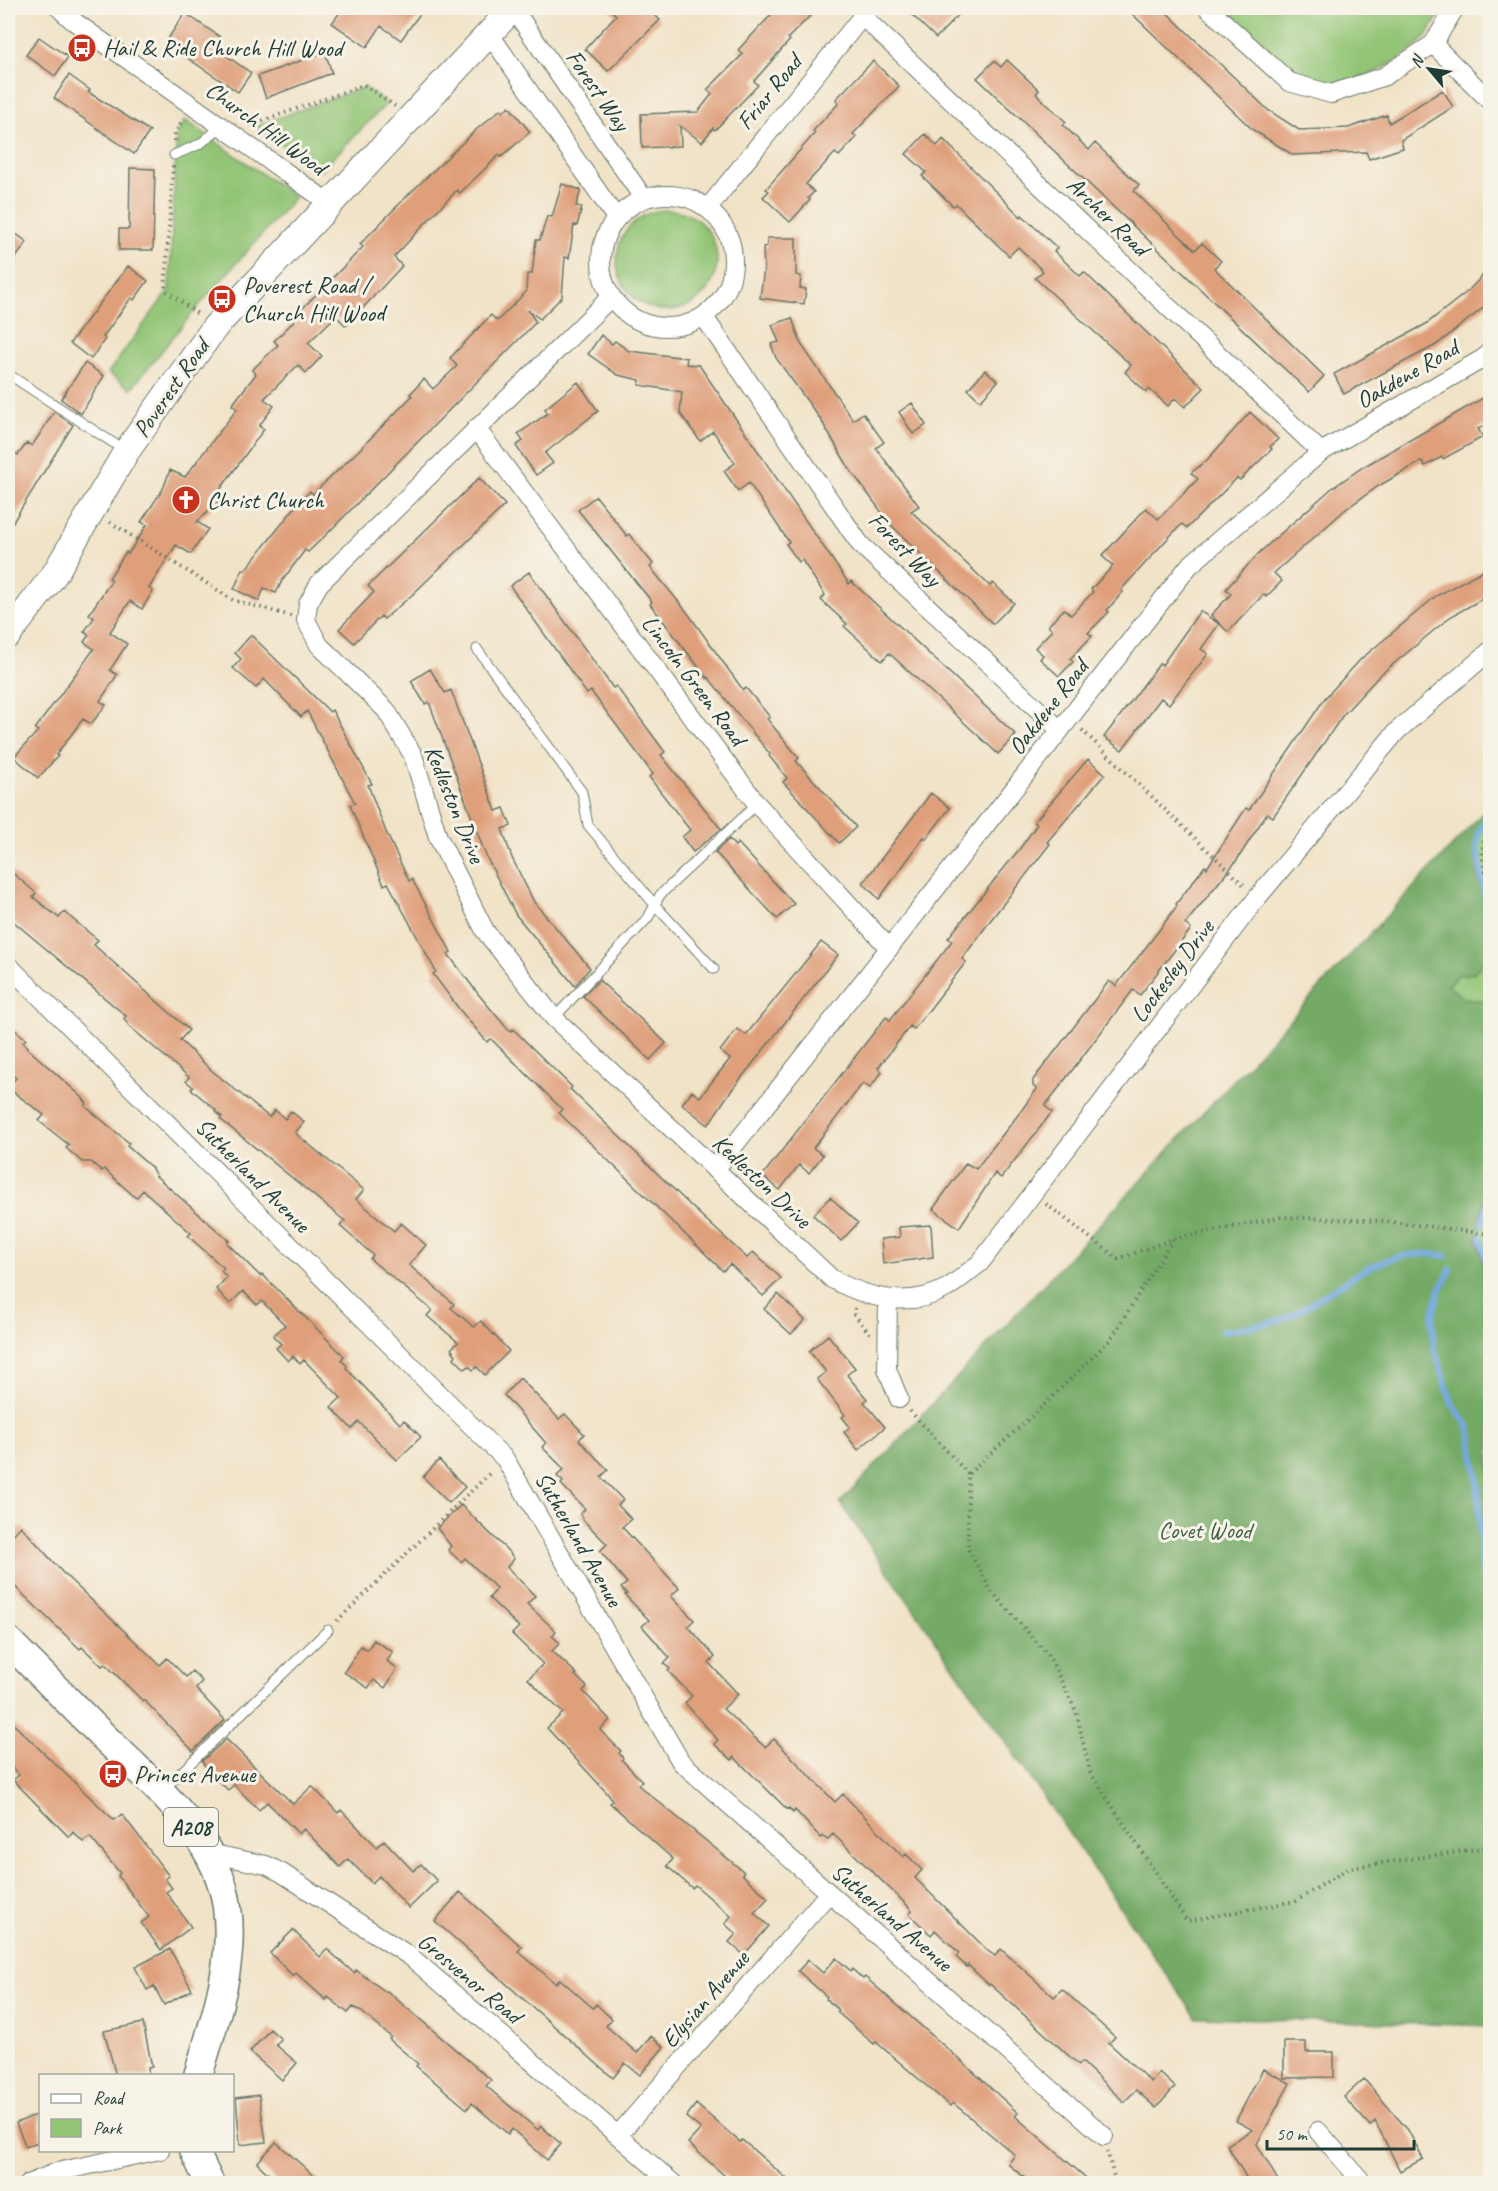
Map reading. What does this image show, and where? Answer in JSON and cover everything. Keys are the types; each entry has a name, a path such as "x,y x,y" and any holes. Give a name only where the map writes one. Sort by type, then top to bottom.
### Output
{"main road":[{"name":"A208","path":"8,1641 160,1792 209,1853 227,1906 229,1946 220,2002 199,2074"},
{"path":"194,2152 210,2184"}],"street":[{"name":"Church Hill Wood","path":"59,8 72,20 328,202"},
{"name":"Poverest Road","path":"8,635 54,575 126,452 215,327 328,202 513,8"},
{"name":"Forest Way","path":"513,8 644,199"},
{"path":"1208,8 1289,82 1331,94 1385,76 1433,44 1455,8"},
{"name":"Friar Road","path":"708,208 865,11"},
{"name":"Archer Road","path":"865,11 1321,452"},
{"path":"489,33 616,219"},
{"path":"1433,44 1491,101"},
{"path":"666,195 688,198 708,208 722,223 732,242 734,263 730,284 720,303 705,317 685,326 664,328 643,324 625,313 611,297 603,278 601,257 606,236 616,219 629,207 644,199 666,195"},
{"path":"306,620 308,604 320,584 611,297"},
{"name":"Forest Way","path":"705,317 860,544 1065,724"},
{"name":"Oakdene Road","path":"715,1170 1189,566 1321,452 1485,358 1491,351"},
{"name":"Lincoln Green Road","path":"476,428 757,804 889,948"},
{"name":"Kedleston Drive","path":"306,620 319,645 386,710 413,755 438,837 485,932 554,1018 832,1279 856,1293 888,1299"},
{"name":"Lockesley Drive","path":"888,1299 916,1298 946,1288 980,1263 1257,898 1397,731 1491,651"},
{"name":"Sutherland Avenue","path":"8,965 505,1459 681,1762 1104,2136"},
{"path":"888,1299 887,1369 899,1399"},
{"name":"Grosvenor Road","path":"209,1853 266,1865 282,1873 411,1957 674,2184"},
{"name":"Elysian Avenue","path":"618,2135 829,1893"},
{"path":"1318,2131 1365,2184"},
{"path":"28,2184 57,2172 155,2152"}],"lane":[{"path":"174,155 226,129"},
{"path":"8,374 126,452"},
{"path":"477,650 582,792 588,825 655,905 714,969"},
{"path":"554,1018 648,918 660,895 757,804"},
{"path":"160,1792 328,1630"}],"path":[{"path":"226,129 364,85 411,116"},
{"path":"192,105 175,133 165,290 215,327"},
{"path":"91,511 233,600 306,620"},
{"path":"1065,724 1257,898"},
{"path":"1491,824 1482,842 1485,870 1491,881"},
{"path":"1033,1194 1118,1259 1173,1239 1282,1217 1383,1221 1491,1234"},
{"path":"968,1474 1042,1407 1110,1340 1173,1239"},
{"path":"899,1399 968,1474 968,1549 992,1592 1049,1656 1076,1711 1090,1772 1187,1921 1296,1901 1349,1868 1491,1847"},
{"path":"328,1630 505,1459"},
{"path":"1104,2136 1116,2184"}],"green space":[{"path":"1224,8 1443,8 1429,32 1417,45 1388,66 1353,81 1319,85 1305,81 1283,67"},
{"path":"364,87 387,103 320,171 255,126"},
{"path":"185,120 295,197 195,310 131,389 108,373 169,290 177,133"},
{"path":"667,210 695,218 709,232 717,260 709,288 695,302 667,310 639,302 625,288 617,260 625,232 639,218"},
{"name":"Covet Wood","path":"1490,805 1488,815 1477,835 1475,848 1488,921 1489,949 1482,965 1473,973 1458,975 1447,985 1465,999 1486,1001 1490,1005 1490,1183 1483,1203 1477,1238 1490,1292 1490,2026 1196,2017 840,1503"},
{"path":"1490,811 1490,941 1475,848 1476,831"},
{"path":"1490,941 1490,1005 1486,1001 1465,999 1447,986 1458,975 1473,973 1487,958"},
{"path":"1490,1183 1490,1292 1480,1249 1479,1226 1484,1199"}],"building":[{"path":"343,8 424,8 401,40 381,26 367,47 332,23"},
{"path":"608,8 647,8 660,20 608,71 585,49 616,15"},
{"path":"763,8 818,8 788,38 790,40 754,81 758,85 715,130 713,128 702,142 680,126 681,146 642,148 641,114 698,112 712,94 707,90 743,54 738,50 771,15"},
{"path":"919,8 965,8 936,38 912,15"},
{"path":"1126,8 1162,8 1268,110 1299,130 1348,128 1387,115 1389,123 1443,90 1453,107 1401,140 1403,148 1369,159 1366,152 1293,155 1253,130"},
{"path":"185,13 220,37 214,47 251,73 238,92 165,43"},
{"path":"39,37 68,57 55,76 26,55"},
{"path":"325,52 332,73 266,98 258,76"},
{"path":"1007,60 1039,90 1036,94 1066,122 1063,125 1089,150 1095,143 1139,185 1134,191 1181,237 1195,250 1202,243 1221,261 1214,268 1324,376 1309,392 977,78 994,61 1001,67"},
{"path":"873,61 899,86 853,134 857,137 839,156 835,153 806,184 814,192 808,198 810,200 790,222 763,197 769,191 766,189 839,103 836,99"},
{"path":"69,75 90,90 88,92 150,131 134,154 54,98"},
{"path":"509,106 530,132 501,157 499,155 460,193 457,190 432,216 394,257 402,266 346,326 336,316 308,343 322,356 306,373 298,365 264,399 274,406 259,426 264,429 214,498 218,502 197,522 208,529 191,554 176,545 149,588 153,591 142,609 130,601 110,632 127,644 110,670 117,675 100,701 106,705 91,724 83,719 56,755 58,756 38,778 14,757 38,731 35,729 94,649 84,642 89,635 84,632 94,618 89,614 112,580 109,578 147,525 141,522 163,489 170,470 185,477 237,409 232,405 256,374 252,370 278,345 274,341 294,321 292,319 363,247 360,244 409,194 477,129 501,109 503,112"},
{"path":"925,134 937,146 943,139 1021,217 1022,215 1057,248 1054,251 1080,276 1084,272 1204,388 1185,407 1175,398 1168,406 1149,389 1146,392 1125,372 1131,365 1035,278 1043,271 1018,247 1009,256 956,204 953,206 922,176 926,172 906,154"},
{"path":"130,168 155,169 153,250 119,250 119,229 129,229"},
{"path":"562,184 581,190 576,206 582,207 577,226 574,225 569,258 565,257 562,297 540,319 528,310 536,322 326,535 308,552 305,550 276,593 264,588 259,601 234,589 243,569 245,570 310,491 313,494 357,452 412,396 410,394 424,379 433,389 457,366 450,358 491,315 497,321 526,292 527,274 532,274 536,240 540,240 547,216 552,217"},
{"path":"8,228 27,242 8,269"},
{"path":"767,238 796,238 796,275 801,276 800,288 806,289 804,304 760,298 764,269 763,247 767,246"},
{"path":"128,266 148,281 134,300 131,298 103,337 105,339 91,359 70,343"},
{"path":"1491,267 1491,301 1483,308 1436,345 1344,394 1334,374 1426,324 1468,291"},
{"path":"792,318 801,344 853,420 863,413 884,442 876,448 919,506 911,511 990,586 993,583 1014,603 993,624 891,525 849,468 821,420 776,358 771,344 779,342 772,325"},
{"path":"601,335 612,344 615,341 629,351 687,358 686,364 699,365 849,584 851,581 1016,735 998,754 889,653 882,661 844,626 847,624 821,600 825,595 802,560 799,562 786,544 789,542 749,483 738,491 724,471 735,463 713,431 700,441 680,413 682,392 639,385 640,380 618,375 588,354"},
{"path":"85,363 104,376 81,414 61,399"},
{"path":"985,370 998,381 980,401 968,389"},
{"path":"578,382 598,411 545,453 553,463 536,475 516,446 523,441 518,434 548,413 545,409"},
{"path":"1483,398 1491,412 1491,422 1478,429 1483,437 1443,459 1442,457 1425,466 1422,461 1377,487 1346,509 1274,573 1282,581 1266,597 1264,594 1228,632 1211,615 1231,594 1226,589 1260,552 1331,489 1363,467"},
{"path":"912,403 926,425 913,434 899,412"},
{"path":"54,412 73,425 8,530 8,462 14,452 18,455 27,443 32,446"},
{"path":"1250,412 1278,439 1270,447 1272,449 1240,480 1237,478 1187,528 1182,524 1169,537 1121,590 1123,592 1107,610 1109,612 1088,633 1092,636 1070,659 1073,662 1059,676 1040,659 1043,655 1035,648 1052,630 1048,626 1064,609 1071,615 1093,592 1091,589 1113,566 1102,556 1146,508 1158,519 1198,479 1191,473 1207,460"},
{"path":"479,478 505,505 412,595 384,619 381,616 354,643 339,629 374,592 368,586"},
{"path":"596,496 627,536 629,534 653,564 650,567 687,612 743,690 746,688 770,717 767,719 799,758 796,761 856,827 839,843 783,782 787,778 769,756 770,754 707,678 650,604 652,602 578,510"},
{"path":"1491,566 1491,594 1450,617 1379,676 1343,715 1273,817 1267,813 1237,860 1185,924 1191,929 1140,995 1133,990 1045,1106 1052,1112 1001,1178 995,1173 959,1228 933,1209 966,1163 976,1169 1021,1111 1037,1089 1033,1086 1033,1080 1109,981 1116,986 1205,866 1207,868 1246,808 1249,810 1325,698 1361,659 1436,596"},
{"path":"529,572 613,688 616,686 665,752 661,755 721,829 693,852 682,837 690,830 649,777 653,774 591,691 587,694 510,586"},
{"path":"1200,611 1219,624 1201,649 1208,654 1169,704 1161,698 1122,750 1104,737 1160,663 1162,665"},
{"path":"251,635 330,712 332,710 372,784 368,785 386,832 409,881 412,879 451,952 448,954 479,995 510,1032 513,1029 572,1087 570,1089 692,1207 747,1258 753,1252 781,1278 763,1296 730,1264 723,1271 559,1113 562,1109 491,1039 487,1042 459,1009 433,974 436,972 388,883 384,885 350,805 355,803 307,711 301,717 264,679 256,688 233,668 241,659 235,653"},
{"path":"430,669 445,693 451,690 496,811 504,808 511,826 502,829 512,858 534,902 590,968 575,986 516,915 486,856 429,702 425,704 411,681"},
{"path":"1088,759 1105,774 1047,842 1050,844 962,959 966,962 914,1029 910,1026 878,1068 882,1072 870,1088 863,1083 813,1148 823,1155 809,1173 799,1165 780,1190 762,1176 886,1017 890,1020 952,941 948,938 1021,847 1037,824 1034,822"},
{"path":"931,793 950,808 926,839 924,837 879,899 863,883"},
{"path":"729,839 735,846 738,843 794,904 777,919 715,852"},
{"path":"8,869 36,893 33,897 59,918 64,912 98,940 94,945 189,1030 180,1040 211,1070 269,1117 275,1110 285,1119 291,1111 304,1122 295,1133 364,1190 356,1199 394,1231 401,1223 426,1245 409,1265 454,1304 451,1308 474,1327 481,1321 509,1351 485,1375 477,1367 473,1370 469,1366 465,1369 454,1358 456,1355 451,1349 458,1342 427,1316 432,1310 370,1259 373,1255 340,1226 345,1221 220,1119 222,1117 216,1110 191,1089 193,1087 186,1081 189,1077 129,1026 124,1019 126,1016 8,917"},
{"path":"821,942 838,955 728,1095 708,1125 682,1104 692,1091 700,1097 730,1059 720,1051 737,1029 746,1035"},
{"path":"599,980 666,1043 650,1060 583,996"},
{"path":"8,1024 26,1039 23,1042 27,1048 82,1097 87,1104 85,1106 129,1143 127,1146 151,1167 156,1176 229,1241 227,1243 260,1276 262,1274 344,1356 341,1360 347,1366 346,1368 400,1424 404,1420 421,1437 397,1460 359,1422 352,1429 331,1407 341,1398 304,1360 300,1364 293,1356 288,1361 276,1348 281,1344 273,1336 285,1325 262,1301 257,1305 243,1291 230,1304 216,1289 227,1277 221,1271 224,1268 188,1236 191,1233 143,1190 136,1198 104,1169 102,1171 91,1162 82,1162 66,1148 69,1145 39,1121 44,1115 8,1088 16,1078 8,1071"},
{"path":"830,1197 858,1223 841,1241 813,1215"},
{"path":"931,1225 933,1257 883,1264 881,1239 900,1237 899,1227"},
{"path":"778,1294 805,1320 791,1334 764,1309"},
{"path":"828,1335 855,1368 847,1375 867,1399 864,1402 885,1427 858,1450 844,1432 850,1427 842,1417 845,1415 817,1379 826,1372 809,1351"},
{"path":"520,1378 559,1419 565,1414 584,1434 579,1440 608,1470 601,1477 623,1500 618,1505 631,1519 622,1527 679,1588 671,1596 694,1620 688,1626 715,1657 709,1663 738,1694 723,1709 765,1747 774,1739 835,1802 843,1794 903,1857 906,1854 922,1870 915,1878 988,1951 995,1956 1001,1949 1054,1997 1062,1989 1115,2037 1109,2043 1151,2082 1159,2072 1175,2087 1156,2108 1136,2090 1124,2102 1082,2062 1079,2065 990,1984 956,1957 959,1953 935,1930 931,1935 909,1914 912,1911 908,1906 833,1834 827,1840 823,1836 821,1838 795,1810 793,1813 789,1808 787,1809 734,1757 732,1760 714,1744 718,1740 685,1703 692,1696 664,1664 670,1658 642,1626 649,1620 625,1595 627,1594 621,1588 627,1583 600,1551 607,1544 584,1521 580,1514 585,1509 561,1484 563,1482 557,1476 564,1469 542,1447 546,1443 504,1395"},
{"path":"439,1460 465,1487 449,1503 423,1477"},
{"path":"461,1505 514,1559 507,1567 535,1596 527,1604 556,1631 552,1636 560,1643 552,1651 577,1674 575,1675 587,1687 583,1691 610,1720 600,1730 621,1751 619,1753 622,1760 642,1781 638,1785 744,1872 742,1874 768,1898 754,1913 769,1926 744,1955 729,1942 736,1934 725,1924 731,1916 695,1885 692,1888 667,1866 673,1859 610,1803 613,1801 607,1793 547,1728 563,1713 528,1679 543,1664 512,1634 519,1627 489,1598 497,1589 465,1558 461,1562 448,1550 451,1546 437,1528"},
{"path":"21,1526 63,1573 160,1665 167,1658 186,1677 192,1671 202,1681 196,1689 225,1720 193,1751 144,1700 105,1664 102,1666 82,1647 80,1649 8,1580 8,1540"},
{"path":"374,1640 393,1652 387,1661 397,1669 385,1688 374,1680 368,1688 344,1672 361,1646 367,1650"},
{"path":"8,1719 114,1820 122,1814 169,1876 165,1879 172,1888 166,1892 191,1927 161,1950 141,1923 149,1917 118,1876 120,1873 90,1837 83,1842 73,1832 69,1837 13,1780 19,1775 8,1764"},
{"path":"226,1739 293,1804 312,1786 338,1813 341,1810 377,1847 384,1840 413,1871 421,1864 437,1881 409,1908 379,1876 372,1883 348,1859 340,1867 304,1829 299,1834 267,1802 259,1810 234,1785 228,1790 207,1769 202,1761"},
{"path":"460,1892 522,1947 518,1951 556,1984 560,1979 593,2008 596,2004 612,2019 606,2026 637,2053 651,2036 664,2047 640,2075 625,2063 613,2078 435,1921"},
{"path":"293,1930 320,1957 327,1949 354,1973 356,1970 387,1991 491,2080 486,2086 538,2130 541,2126 561,2144 547,2160 512,2129 508,2134 472,2103 467,2109 416,2066 418,2064 389,2039 391,2037 362,2012 353,2007 348,2013 328,1997 326,2000 296,1973 293,1976 270,1953"},
{"path":"170,1949 192,1990 164,2005 154,1986 147,1990 135,1967"},
{"path":"836,1958 863,1979 865,1977 958,2058 1018,2113 1015,2116 1093,2184 1032,2184 1008,2164 1015,2155 953,2103 950,2106 876,2042 874,2044 837,2012 839,2010 826,1999 827,1997 798,1971 808,1960 823,1973"},
{"path":"143,2023 152,2067 148,2068 149,2074 115,2074 104,2031"},
{"path":"270,2029 281,2039 276,2045 297,2063 282,2080 250,2052"},
{"path":"1284,2042 1306,2042 1306,2052 1334,2052 1334,2077 1284,2078"},
{"path":"1263,2069 1290,2083 1257,2144 1280,2184 1250,2184 1227,2145 1253,2130 1236,2121"},
{"path":"1364,2079 1408,2130 1423,2159 1400,2171 1375,2121 1370,2126 1344,2097"},
{"path":"259,2095 266,2142 240,2145 236,2098"},
{"path":"696,2104 793,2184 734,2184 688,2143 701,2129 686,2117"},
{"path":"39,2113 39,2141 26,2147 16,2123"},
{"path":"276,2142 322,2184 279,2184 257,2163"}],"waterway":[{"path":"1490,813 1479,832 1477,848 1490,925"},
{"path":"1482,1224 1490,1197"},
{"path":"1481,1238 1490,1272"},
{"path":"1222,1332 1269,1323 1294,1314 1347,1280 1383,1262 1402,1256 1423,1254 1446,1256"},
{"path":"1451,1269 1438,1294 1432,1320 1434,1348 1452,1403 1470,1429 1478,1487 1482,1565 1490,1620"}],"place":[{"name":"Hail & Ride Church Hill Wood","path":"82,48"},
{"name":"Poverest Road / Church Hill Wood","path":"222,299"},
{"name":"Christ Church","path":"186,500"},
{"name":"Princes Avenue","path":"113,1774"}]}
